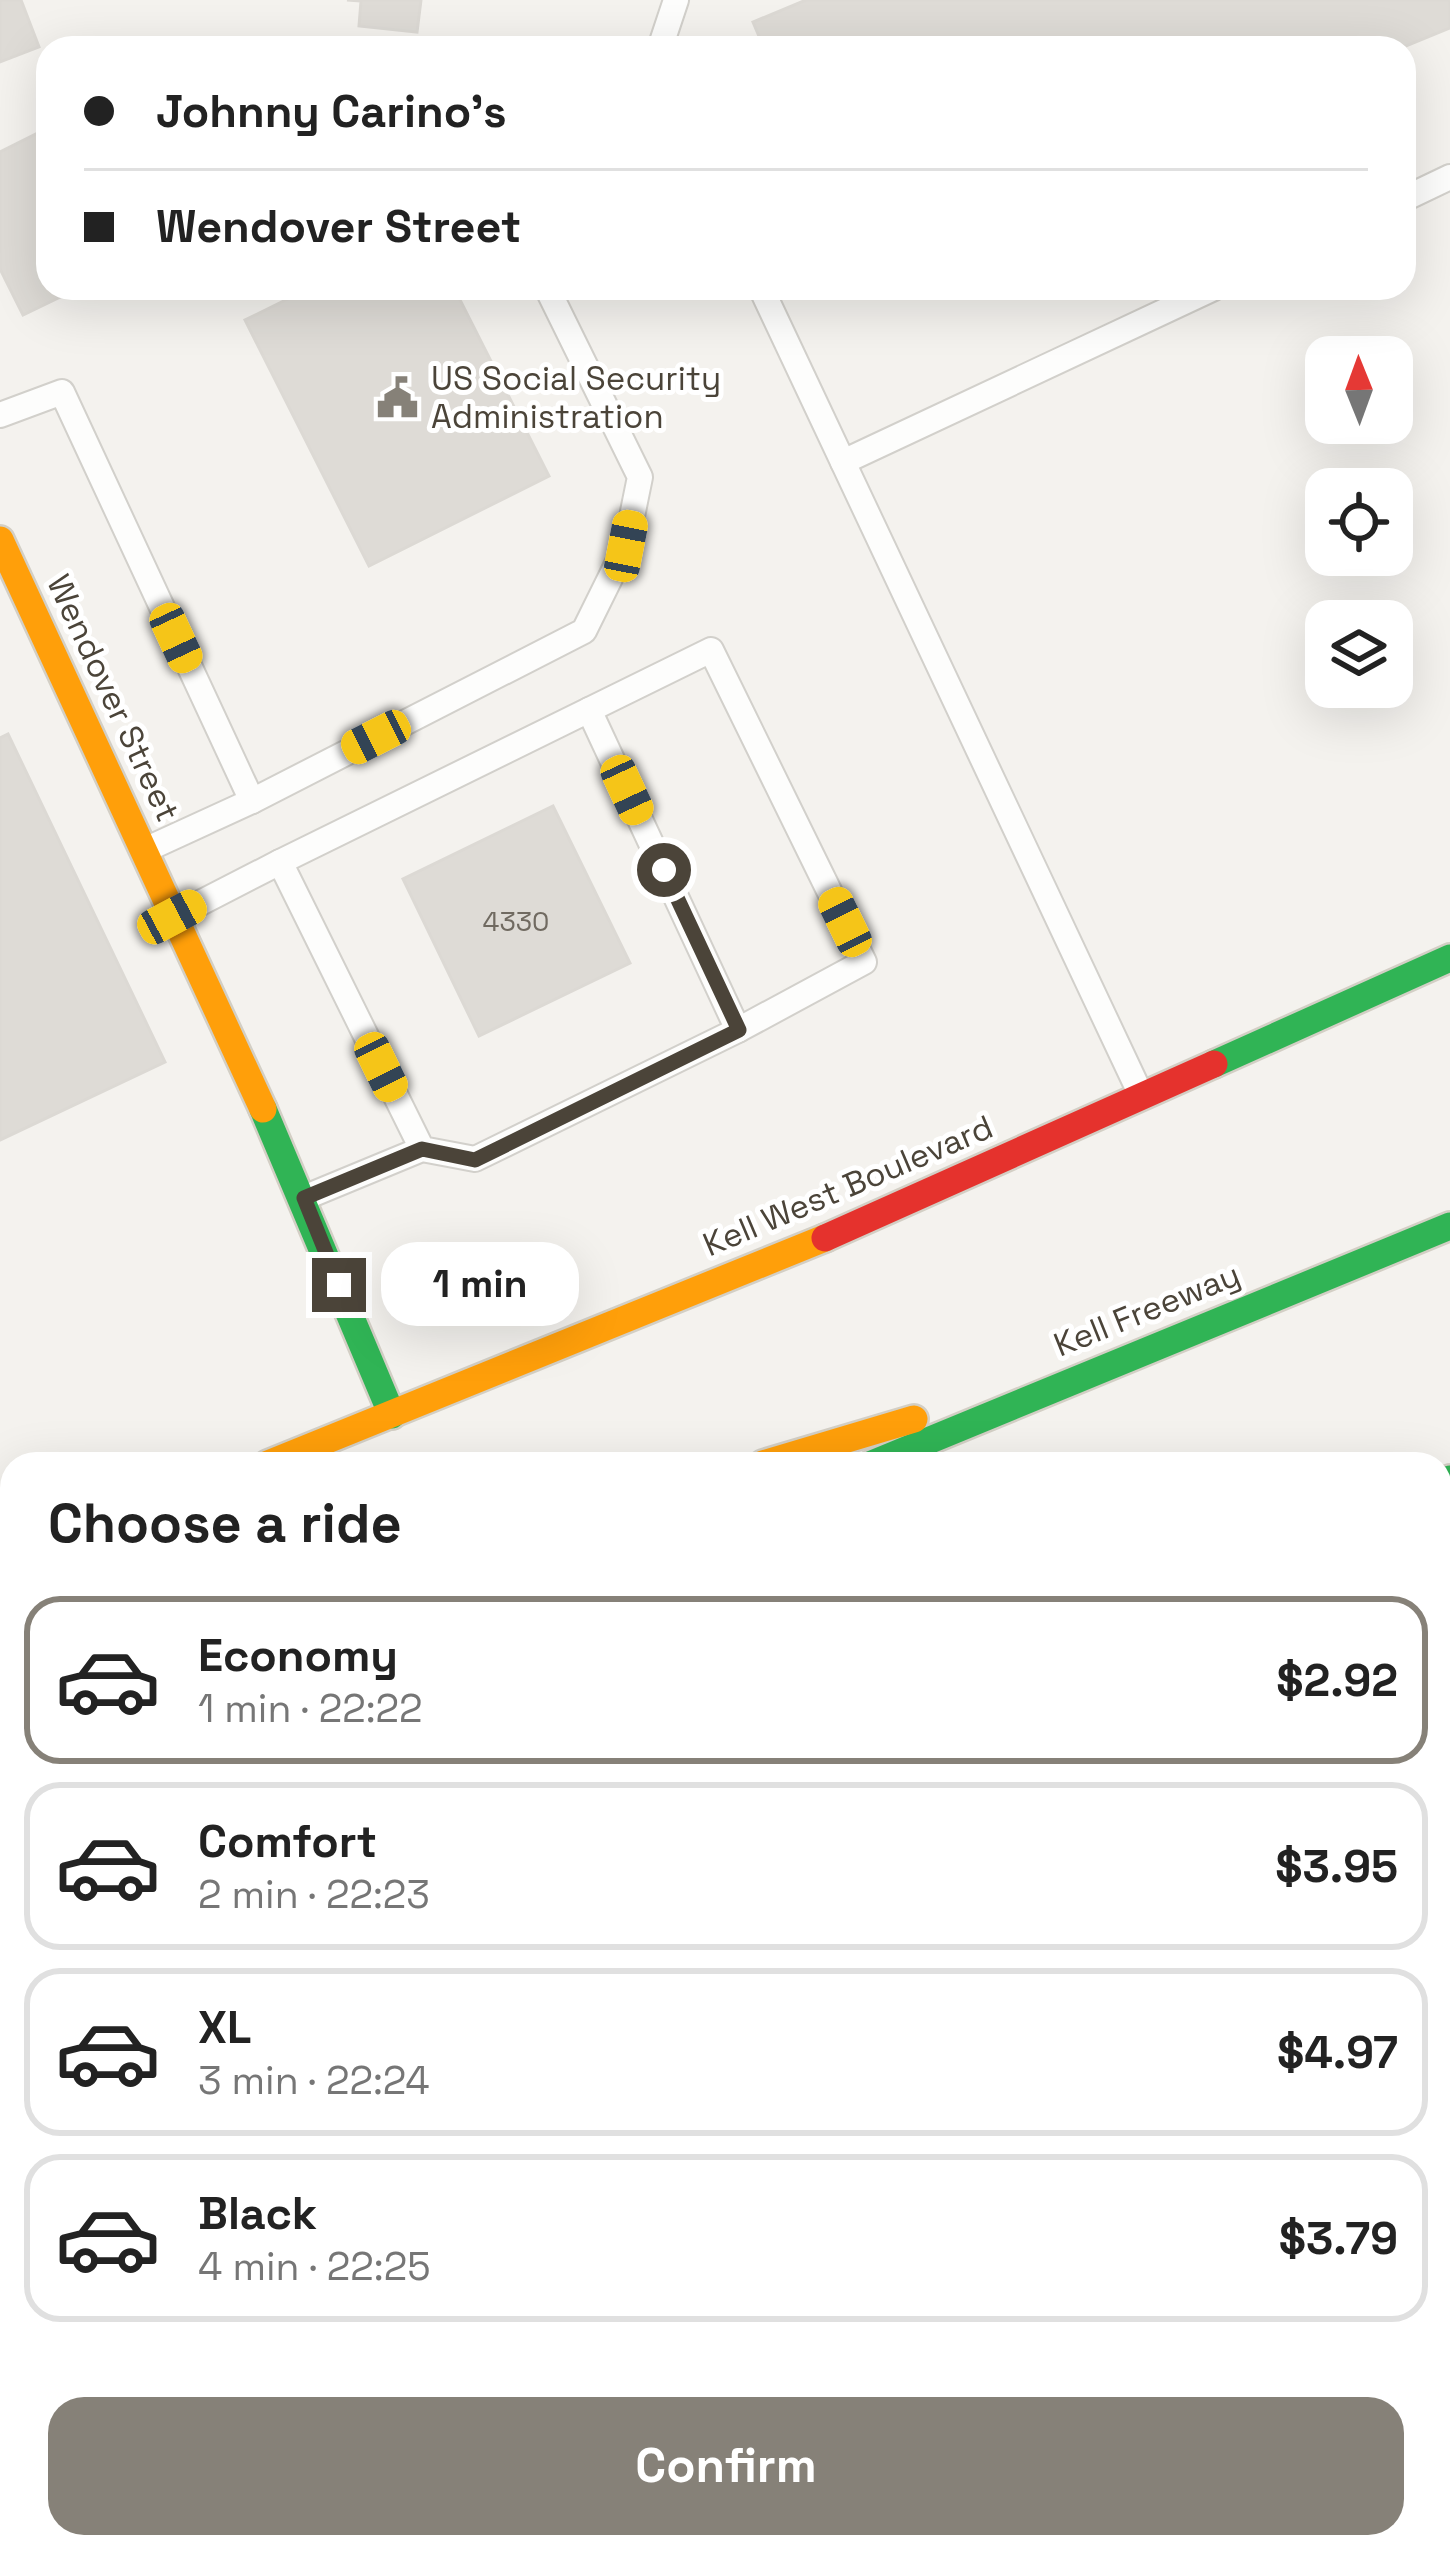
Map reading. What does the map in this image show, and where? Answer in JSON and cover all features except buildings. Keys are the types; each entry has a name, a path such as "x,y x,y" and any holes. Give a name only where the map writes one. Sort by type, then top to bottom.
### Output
{"main road":[{"name":"Wendover Street","path":"4,558 304,1198 392,1415"},
{"name":"Kell West Boulevard","path":"298,1452 810,1244 1450,958"},
{"path":"1289,1291 1450,1198"},
{"name":"Kell Freeway","path":"901,1452 1450,1226"},
{"path":"803,1452 1148,1348"}],"lane":[{"path":"664,36 676,0"},
{"path":"1416,193 1450,177"},
{"path":"143,850 252,801 584,631 626,546 640,477 553,300"},
{"path":"767,300 1141,1096"},
{"path":"843,462 1188,300"},
{"path":"0,415 62,392 252,801"},
{"path":"172,917 711,650 864,962 739,1030 475,1160 422,1149 304,1198"},
{"path":"589,710 739,1030"},
{"path":"280,862 422,1149"}],"traffic: fast":[{"path":"1214,1064 1450,958"},
{"path":"263,1109 392,1415"},
{"path":"901,1452 1450,1226"}],"traffic: slow":[{"path":"0,540 263,1109"},
{"path":"298,1452 825,1238"},
{"path":"803,1452 914,1419"}],"traffic: jam":[{"path":"825,1238 1214,1064"}],"place":[{"name":"US Social Security Administration","path":"397,398"}],"route":[{"path":"339,1285 304,1198 422,1149 475,1160 739,1030 664,870"}]}
